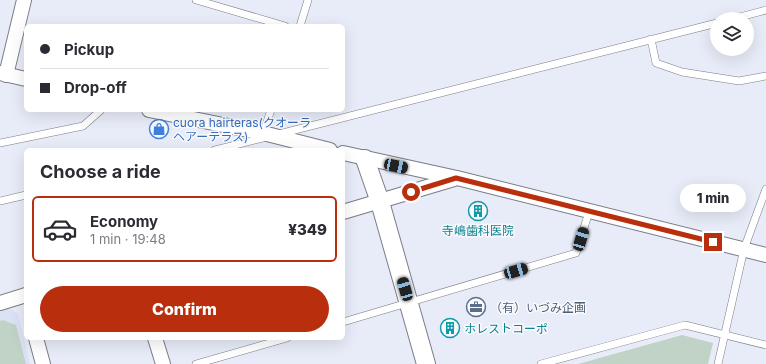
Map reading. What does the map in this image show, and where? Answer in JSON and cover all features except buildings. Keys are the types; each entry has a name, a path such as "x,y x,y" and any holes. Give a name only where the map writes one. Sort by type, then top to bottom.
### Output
{"street":[{"path":"24,0 3,74 24,79"},
{"path":"159,112 268,134 322,148"},
{"path":"345,154 456,178 766,255"},
{"path":"365,159 380,202 426,364"},
{"path":"345,211 456,178"},
{"path":"0,302 24,298"},
{"path":"37,340 43,364"},
{"path":"156,340 163,364"}],"lane":[{"path":"196,0 278,24"},
{"path":"301,24 308,0"},
{"path":"754,13 766,10"},
{"path":"222,148 268,134 710,25"},
{"path":"651,39 656,64 676,70 739,81 766,76"},
{"path":"0,143 83,126 99,112"},
{"path":"268,134 271,112"},
{"path":"718,364 744,249 766,189"},
{"path":"0,201 24,195"},
{"path":"345,321 576,253 589,212"},
{"path":"541,364 685,325 766,345"},
{"path":"196,364 280,340"}],"shaded area":[{"path":"8,307 18,314 30,364 0,364 0,309"}],"green space":[{"path":"3,320 16,325 26,364 0,364 0,321"},
{"path":"682,335 713,343 708,364 578,364"}],"place":[{"name":"cuora hairteras(クオーラ ヘアーテラス)","path":"159,129"},
{"name":"寺嶋歯科医院","path":"478,211"},
{"name":"（有）いづみ企画","path":"476,307"},
{"name":"ホレストコーポ","path":"450,328"}],"route":[{"path":"411,192 456,178 713,242"}]}
